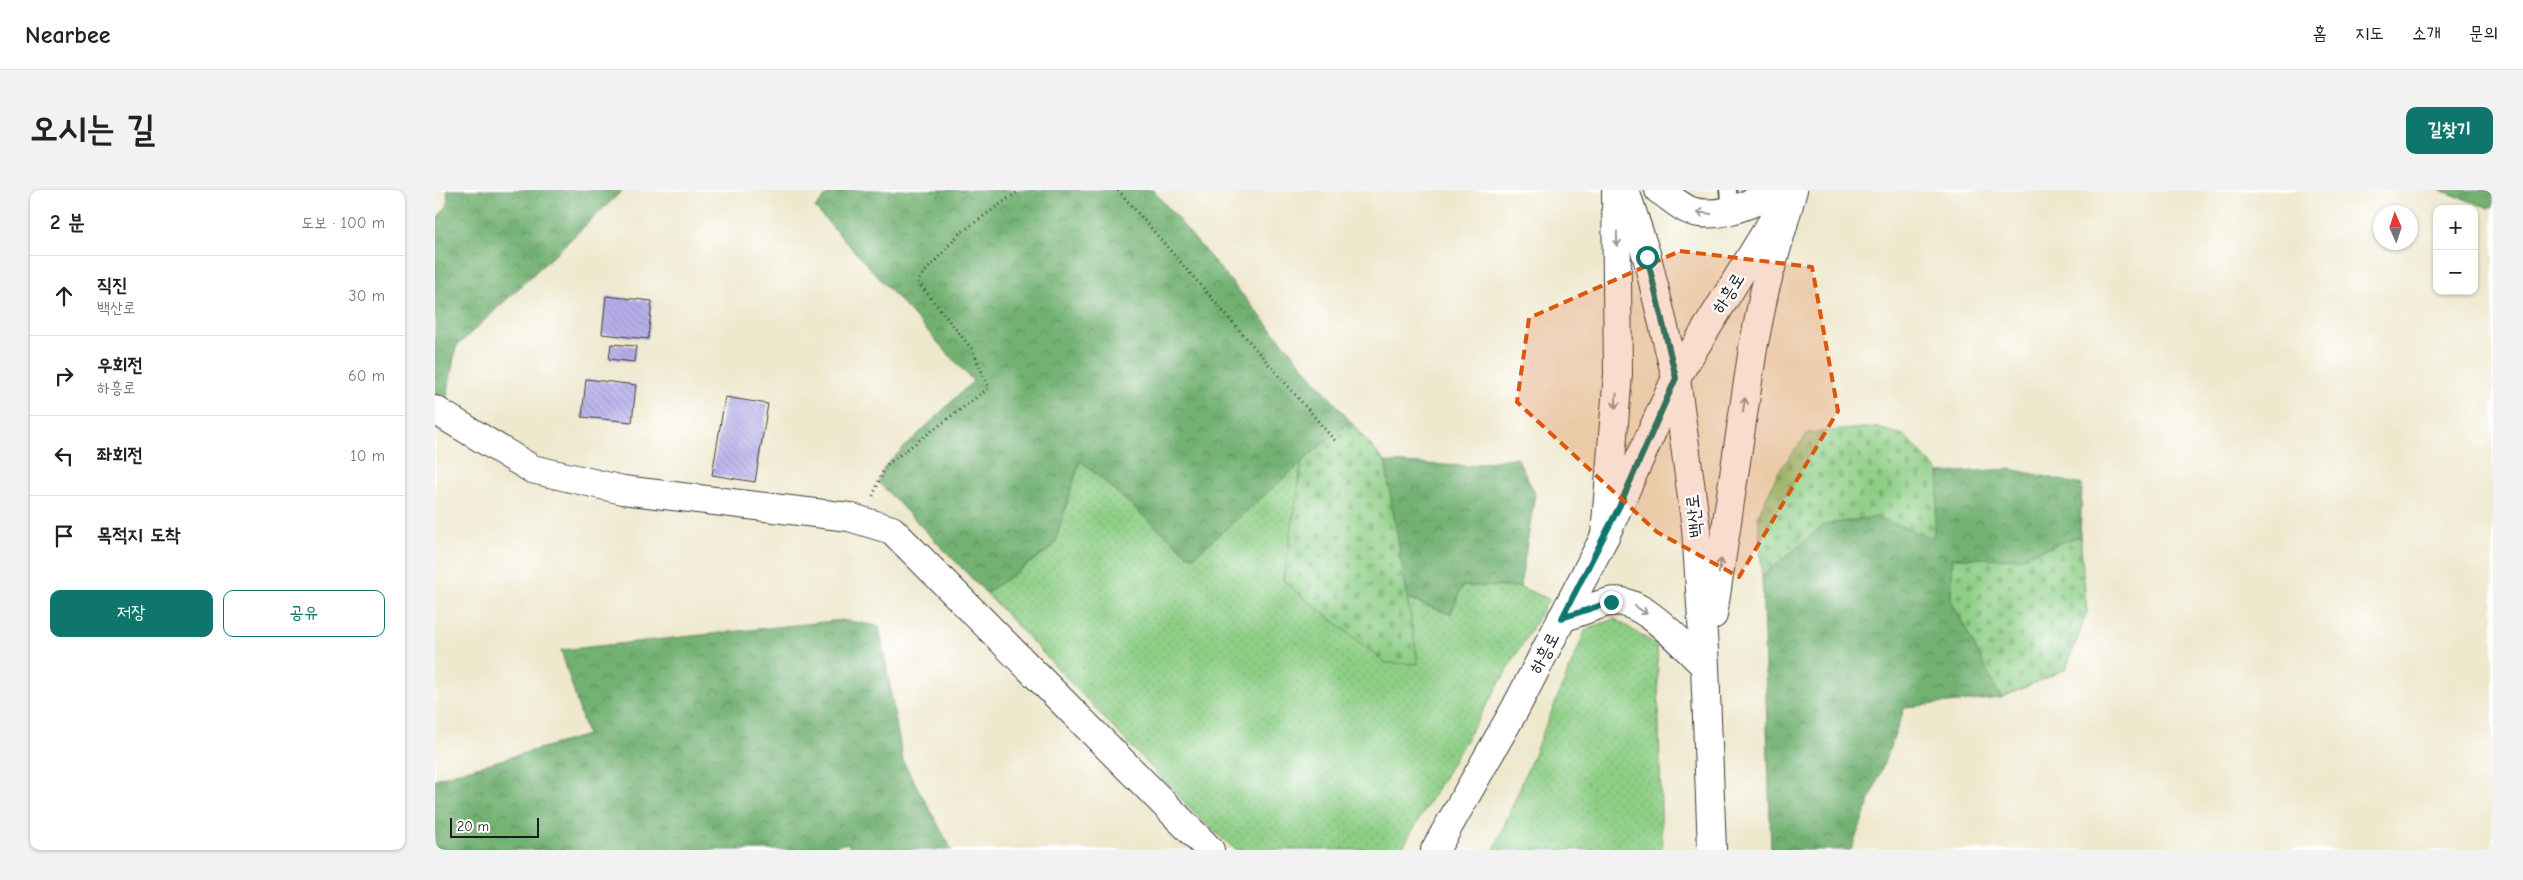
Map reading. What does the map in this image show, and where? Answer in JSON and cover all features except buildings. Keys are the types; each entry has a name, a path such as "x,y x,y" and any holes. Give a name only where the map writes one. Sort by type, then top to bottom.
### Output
{"main road":[{"path":"1605,536 1618,373 1616,190"},
{"name":"백산로","path":"1625,190 1647,257 1676,378 1696,528 1705,666 1712,850"},
{"path":"1659,190 1691,211 1711,214 1729,200 1784,190"},
{"path":"1705,666 1753,348 1765,289 1792,190"},
{"name":"하흥로","path":"1435,850 1515,709 1605,536 1676,378 1792,190"},
{"path":"435,410 532,469 623,490 849,517 892,530 915,551 1210,850"},
{"path":"1562,618 1611,602 1633,604 1653,618 1705,666"}],"path":[{"path":"862,522 885,466 989,388 972,349 917,281 959,234 1019,190"},
{"path":"1118,190 1337,443"}],"highlighted area":[{"path":"1680,251 1812,267 1838,411 1739,577 1657,532 1517,402 1529,318"}],"green space":[{"path":"447,190 623,190 456,347 446,402 435,395 435,221 448,205"},
{"path":"831,190 1153,190 1350,421 1192,558 1080,460 1054,546 986,593 878,482 885,466 973,381 815,208"},
{"path":"2440,190 2493,190 2493,206 2489,208"},
{"path":"1350,421 1385,462 1418,664 1386,663 1283,581 1302,462"},
{"path":"1874,427 1904,435 1940,473 1933,538 1876,517 1825,524 1762,576 1758,515 1779,471 1808,433"},
{"path":"1517,457 1535,494 1520,587 1462,586 1451,614 1407,599 1385,462 1466,466"},
{"path":"1080,460 1192,558 1302,462 1283,581 1386,663 1418,663 1407,599 1450,614 1462,586 1520,587 1549,599 1401,850 1236,850 1201,820 986,593 1054,546"},
{"path":"2011,469 2082,485 2080,536 2017,559 1953,558 1951,600 2001,698 1905,707 1851,850 1771,850 1762,576 1825,524 1876,517 1933,537 1940,473"},
{"path":"2080,536 2087,612 2066,669 2001,698 1951,600 1953,558 2017,559"},
{"path":"1615,619 1657,645 1662,850 1494,850 1586,629"},
{"path":"842,620 879,626 903,761 952,850 849,850 849,843 811,850 435,850 435,779 587,735 561,650"}],"route":[{"path":"1611,602 1562,618 1619,507 1676,378 1647,257"}]}
